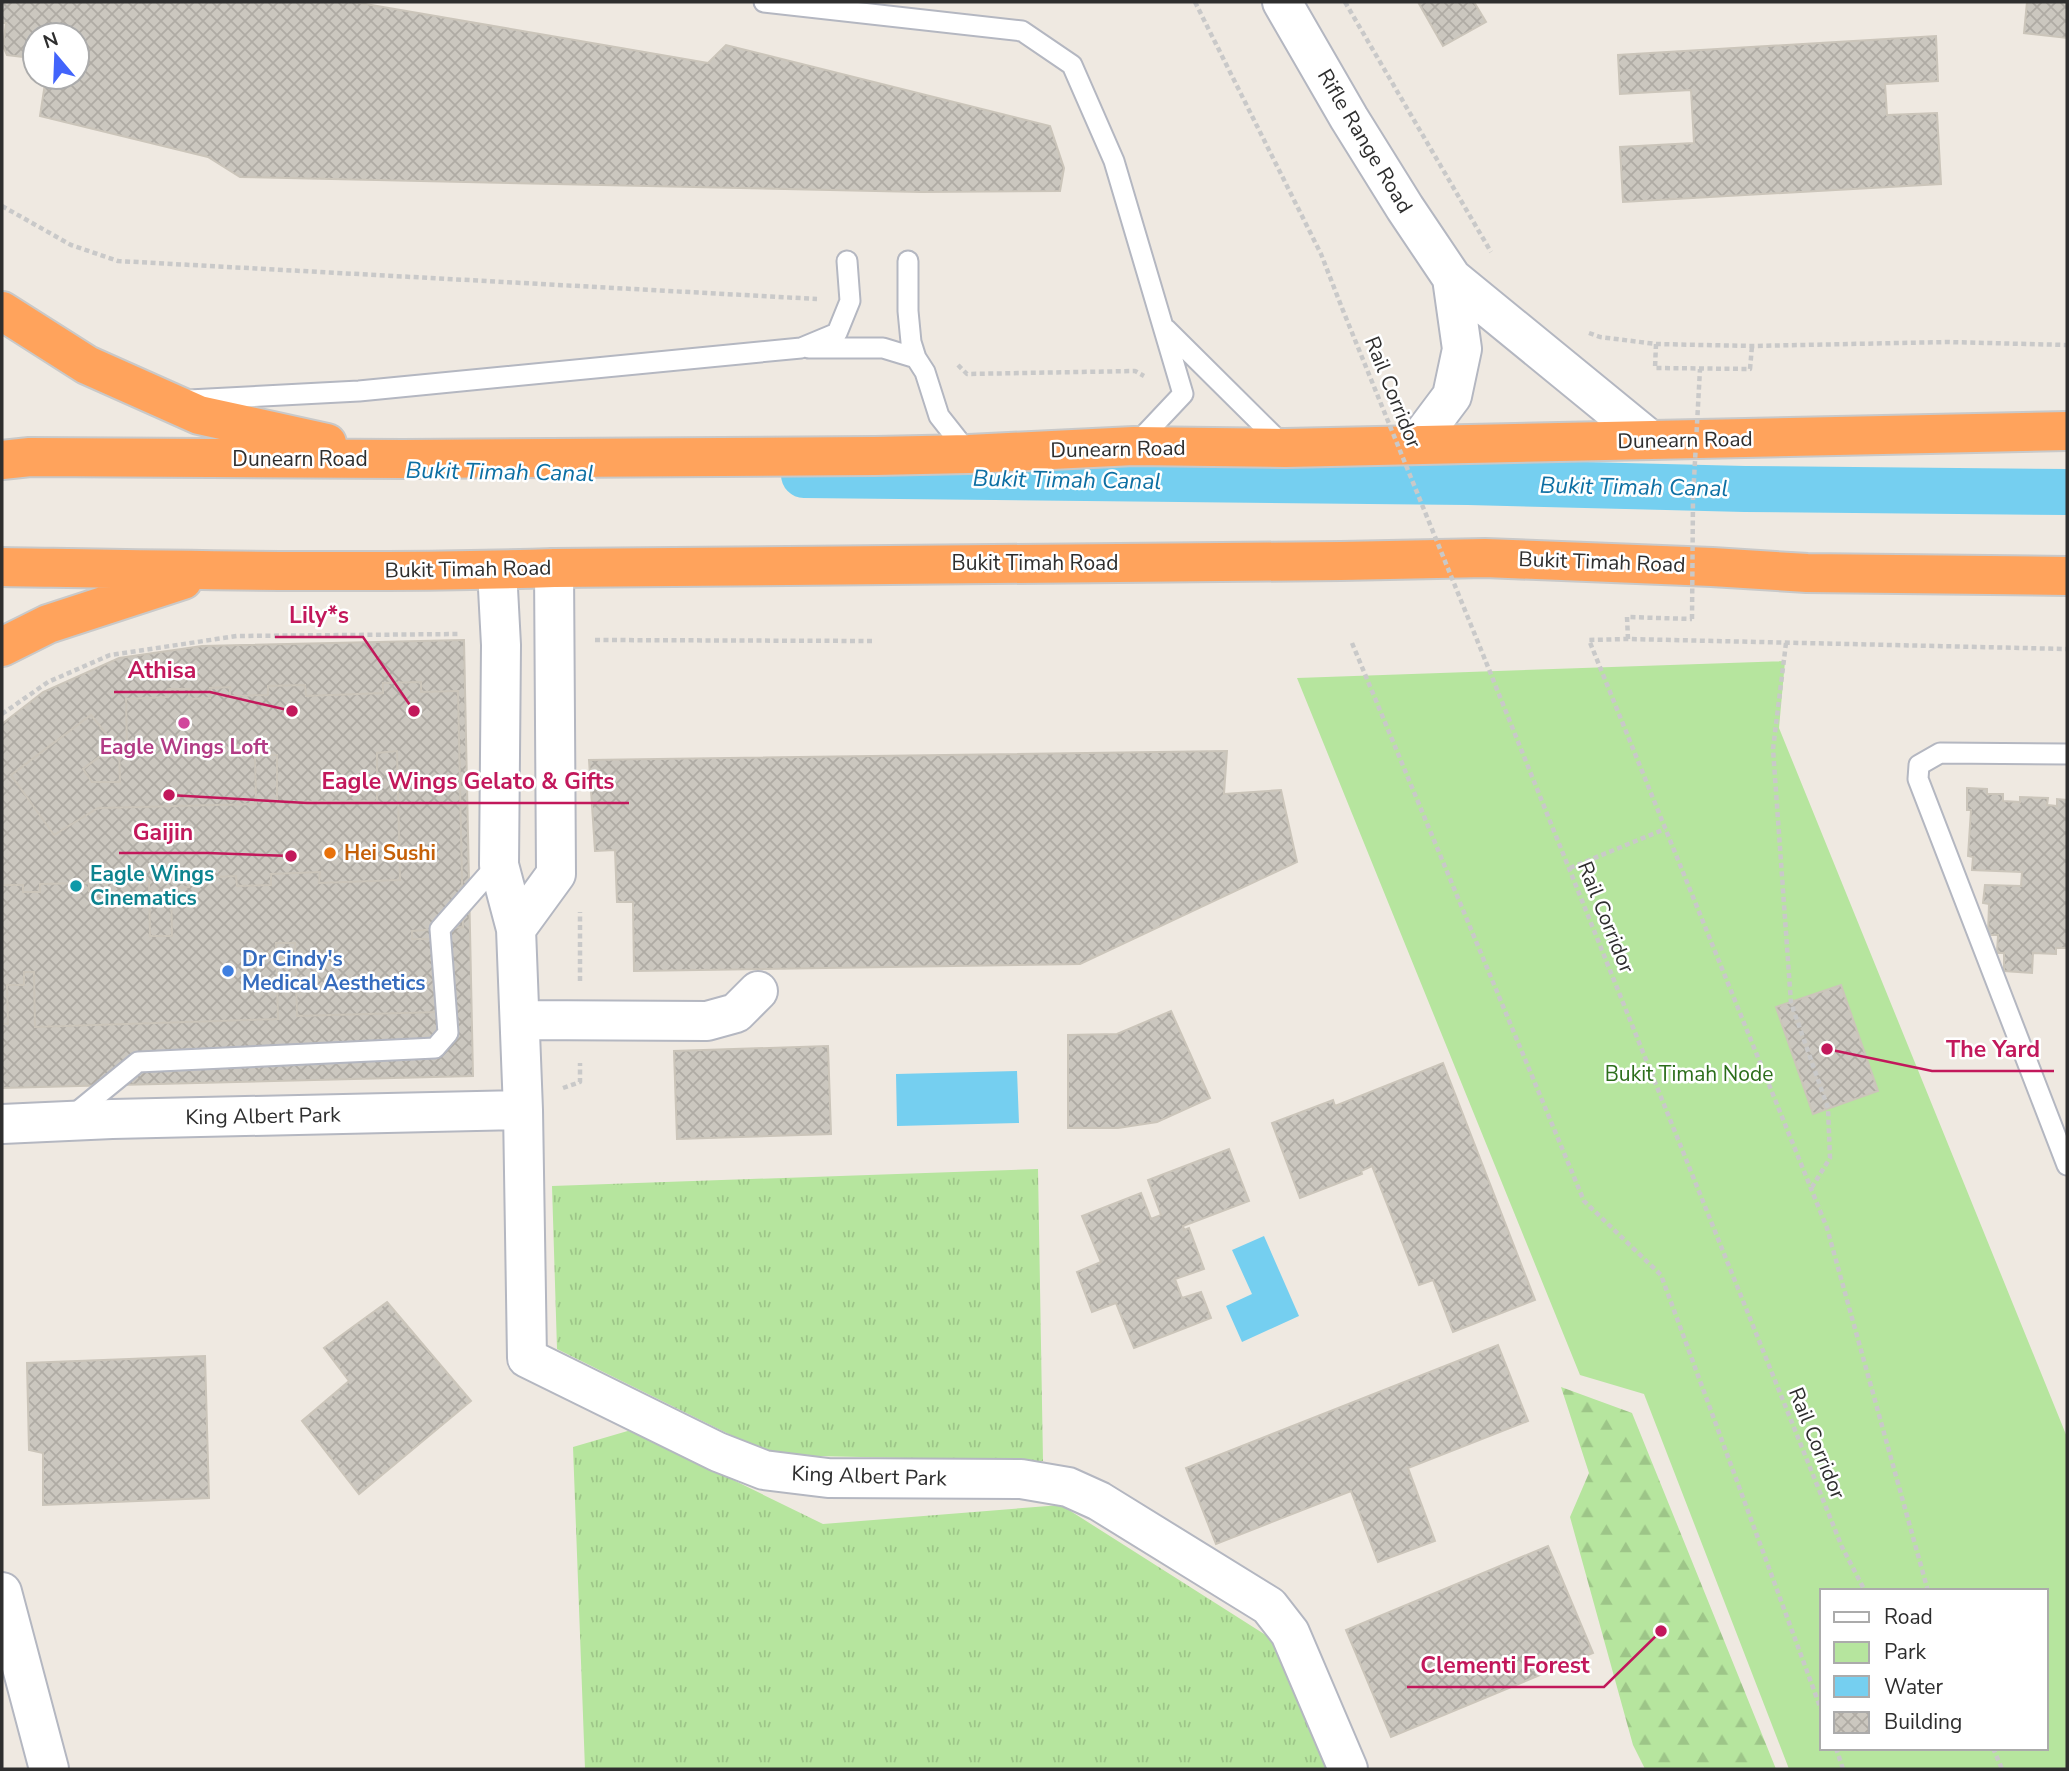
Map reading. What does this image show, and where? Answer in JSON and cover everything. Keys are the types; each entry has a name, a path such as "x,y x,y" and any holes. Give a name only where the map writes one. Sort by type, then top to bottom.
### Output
{"highway":[{"path":"2,311 87,365 199,415 403,459"},
{"name":"Dunearn Road","path":"2,460 30,457 403,459 969,454 1134,446 1285,448 2067,431"},
{"name":"Bukit Timah Road","path":"2,567 497,570 1485,558 1807,573 2057,579"},
{"path":"2,647 48,624 212,570"}],"street":[{"name":"Rifle Range Road","path":"1282,2 1391,186 1452,278 1650,440"},
{"name":"Rifle Range Road","path":"1416,444 1452,396 1462,349 1452,278"},
{"path":"516,929 555,874 554,568"},
{"name":"King Albert Park","path":"497,570 501,645 500,861 516,929 523,1110 527,1357 718,1452 764,1470 828,1478 1021,1479 1068,1487 1099,1501 1269,1606 1290,1633 1348,1769"},
{"path":"501,759 556,759"},
{"path":"520,1020 707,1021 736,1013 758,991"},
{"name":"King Albert Park","path":"2,1124 523,1110"},
{"path":"2,1592 49,1769"}],"lane":[{"path":"764,2 1022,31 1072,65 1114,161 1183,394"},
{"path":"801,348 837,333 850,301 847,261"},
{"path":"908,261 908,311 911,342 916,358 925,372 939,416 969,454"},
{"path":"1183,394 1166,329 1285,448"},
{"path":"167,401 359,391 801,348 883,348 916,358"},
{"path":"1134,446 1183,394"},
{"path":"2067,754 1940,753 1919,765 1918,779 2067,1165"},
{"path":"65,1122 138,1062 435,1048 448,1033 440,929 500,861"}],"path":[{"name":"Rail Corridor","path":"1195,2 1321,254 1842,1547 1864,1589"},
{"path":"1345,2 1494,257"},
{"path":"2,206 71,245 118,261 850,301"},
{"path":"1579,329 1600,337 1656,344 1752,346 1948,342 2067,345"},
{"path":"1656,344 1655,368 1700,369 1750,369 1752,346"},
{"path":"950,356 967,374 1135,371 1183,394"},
{"path":"1628,639 1627,617 1692,620 1693,498 1700,369"},
{"path":"2,714 48,682 110,655 237,636 458,633 466,639"},
{"path":"583,640 875,641"},
{"path":"1927,1589 1827,1228 1589,640 2067,649"},
{"path":"1352,643 1584,1201 1661,1275 1820,1707"},
{"path":"1786,643 1773,749 1791,1003 1828,1108 1830,1158 1812,1188"},
{"path":"1570,867 1665,830"},
{"path":"1837,1750 1843,1769"},
{"path":"1994,1750 2001,1769"}],"green space":[{"name":"Bukit Timah Node","path":"1785,661 1779,728 2067,1437 2067,1769 1789,1769 1644,1394 1580,1375 1297,678"},
{"path":"1038,1169 1043,1461 771,1455 557,1349 552,1186"},
{"path":"1561,1387 1632,1413 1776,1769 1645,1769 1633,1745 1570,1517 1589,1473"},
{"path":"631,1430 823,1524 1061,1505 1272,1639 1329,1769 585,1769 573,1447"}],"water":[{"path":"1017,1071 1019,1123 897,1126 896,1074"},
{"path":"1264,1236 1299,1316 1242,1342 1226,1306 1252,1294 1232,1250"}],"building":[{"path":"2,2 354,2 708,63 726,45 1050,126 1064,168 1060,191 921,192 240,177 208,157 40,116 44,91 91,91 91,21 21,21 21,57 7,55 3,46 6,23 2,23"},
{"path":"1418,2 1474,2 1486,22 1443,46"},
{"path":"2027,2 2067,2 2067,38 2024,33"},
{"path":"1936,36 1938,81 1885,84 1887,115 1937,113 1941,184 1623,202 1620,147 1694,143 1691,90 1620,94 1618,55"},
{"path":"464,640 473,1076 2,1088 2,724 43,692 119,658 202,646"},
{"path":"421,682 421,692 458,691 463,927 412,931 412,939 437,939 438,1012 297,1016 295,943 276,943 278,1019 35,1027 34,972 24,972 24,985 7,985 8,1024 2,1024 2,885 23,885 23,892 40,892 40,884 89,883 89,891 107,891 107,882 149,880 150,936 172,936 171,888 189,887 189,878 236,876 237,886 271,885 271,874 320,872 319,883 400,880 397,751 377,753 377,801 277,802 277,755 255,755 256,804 98,808 54,835 11,775 91,715 108,736 108,750 83,769 92,782 120,782 119,749 127,749 126,699 168,697 168,689 189,689 189,699 210,698 210,688 230,687 230,696 268,695 268,686 305,685 306,696 383,693 383,683"},
{"path":"1227,751 1224,794 1281,790 1297,862 1080,964 634,971 633,902 617,902 615,850 595,851 589,760"},
{"path":"1967,788 1987,789 1987,794 2003,794 2003,801 2020,802 2020,797 2048,798 2047,805 2057,806 2057,799 2067,800 2067,948 2056,948 2056,954 2033,953 2032,973 2004,971 2004,953 1997,953 1998,935 1988,935 1989,904 1983,903 1985,885 2021,886 2022,872 1972,870 1973,857 1968,856 1971,810 1967,810"},
{"path":"1841,985 1878,1091 1813,1114 1776,1007"},
{"path":"1171,1011 1210,1098 1157,1122 1118,1128 1068,1128 1068,1035 1117,1034"},
{"path":"828,1046 831,1134 677,1139 674,1051"},
{"path":"1443,1063 1535,1300 1453,1332 1433,1280 1419,1285 1372,1166 1361,1171 1362,1174 1300,1198 1272,1123 1333,1100 1335,1106"},
{"path":"1229,1149 1249,1201 1183,1226 1184,1230 1189,1228 1204,1269 1175,1279 1182,1298 1201,1292 1211,1318 1134,1348 1116,1303 1092,1312 1077,1272 1101,1262 1082,1216 1141,1193 1151,1219 1161,1215 1148,1180"},
{"path":"387,1302 471,1401 359,1494 302,1421 349,1381 324,1348"},
{"path":"1498,1345 1528,1421 1408,1468 1435,1541 1378,1562 1351,1491 1216,1544 1186,1468"},
{"path":"205,1356 209,1498 43,1505 43,1453 29,1450 27,1363"},
{"path":"1548,1546 1593,1653 1391,1737 1346,1630"}],"waterway":[{"name":"Bukit Timah Canal","path":"804,475 2067,492"}],"place":[{"name":"Athisa","path":"292,711"},
{"name":"Lily*s","path":"414,711"},
{"name":"Eagle Wings Loft","path":"184,723"},
{"name":"Eagle Wings Gelato & Gifts","path":"169,795"},
{"name":"Hei Sushi","path":"330,853"},
{"name":"Gaijin","path":"291,856"},
{"name":"Eagle Wings Cinematics","path":"76,886"},
{"name":"Dr Cindy's Medical Aesthetics","path":"228,971"},
{"name":"The Yard","path":"1827,1049"},
{"name":"Clementi Forest","path":"1661,1631"}]}
